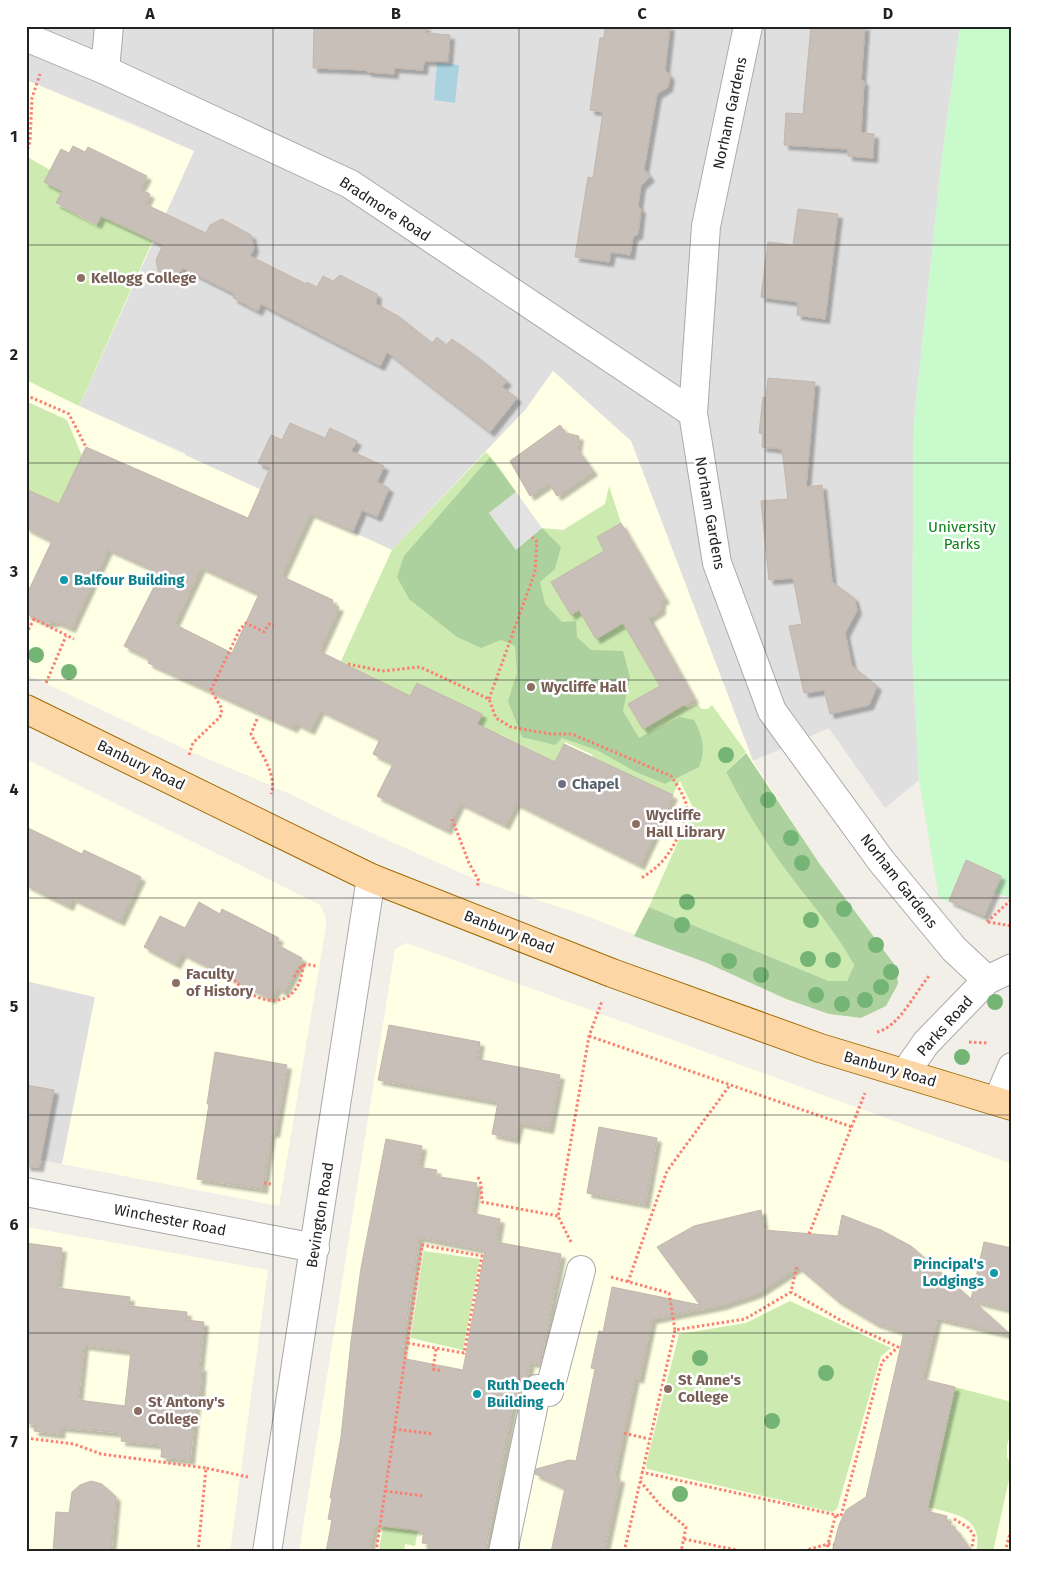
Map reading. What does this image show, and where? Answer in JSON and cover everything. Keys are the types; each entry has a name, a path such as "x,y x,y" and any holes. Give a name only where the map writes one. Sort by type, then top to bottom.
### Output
{"main road":[{"name":"Banbury Road","path":"26,709 371,878 621,976 820,1048 1005,1103"}],"street":[{"path":"105,70 110,26"},
{"name":"Norham Gardens","path":"748,26 706,226 693,413 717,563 772,711 882,862 954,949 999,983"},
{"name":"Bradmore Road","path":"38,42 105,70 350,184 693,413"},
{"name":"Bevington Road","path":"266,1552 371,878"},
{"name":"Parks Road","path":"905,1073 926,1043 999,983 1012,968"},
{"path":"1005,1103 1012,1067"},
{"name":"Winchester Road","path":"26,1192 314,1248"},
{"path":"503,1552 537,1389 549,1392 581,1270"}],"path":[{"path":"26,154 30,142 32,98 38,42"},
{"path":"26,395 69,414 86,447"},
{"path":"532,537 537,542 535,572 489,699 496,718 511,726 551,734 572,734 671,776 681,791 687,809 680,832 668,856 656,869 641,878"},
{"path":"26,634 34,618 74,640"},
{"path":"191,752 193,743 220,717 222,709 211,690 240,629 246,623 264,632 269,624 274,626"},
{"path":"46,683 66,636"},
{"path":"348,664 382,671 420,667 489,699"},
{"path":"257,719 252,734 264,754 273,787 271,794"},
{"path":"452,819 469,863 479,881"},
{"path":"1012,899 987,922 1012,926"},
{"path":"294,977 304,964 308,963 318,967"},
{"path":"234,980 241,988 262,999 274,1002 285,999 296,990 302,978 304,964"},
{"path":"873,1033 882,1031 897,1022 914,994 929,976"},
{"path":"602,1001 589,1036 558,1216 572,1244 568,1266 669,1293 675,1330 624,1552"},
{"path":"589,1036 852,1127"},
{"path":"959,1042 988,1043"},
{"path":"628,1282 666,1171 730,1084"},
{"path":"809,1234 865,1092"},
{"path":"478,1176 481,1184 482,1202 558,1216"},
{"path":"264,1183 271,1184"},
{"path":"376,1552 394,1429 407,1343 422,1245 482,1256 464,1353 407,1343"},
{"path":"675,1330 745,1319 791,1292 797,1265"},
{"path":"641,1472 841,1516 882,1362 898,1347 842,1322 791,1292"},
{"path":"436,1349 433,1369 442,1371"},
{"path":"394,1429 434,1434"},
{"path":"624,1433 649,1439"},
{"path":"26,1438 74,1444 101,1454 206,1468 249,1477"},
{"path":"198,1552 206,1468"},
{"path":"640,1480 661,1506 686,1527 681,1552"},
{"path":"385,1491 424,1496"},
{"path":"826,1552 836,1514"},
{"path":"954,1519 969,1528 974,1536 971,1552"},
{"path":"1004,1552 1012,1526"},
{"path":"684,1539 746,1552"},
{"path":"799,1552 828,1544 834,1545"}],"shaded area":[{"path":"26,26 960,26 942,157 914,421 912,650 919,780 885,808 829,728 753,761 631,441 553,371 526,409 455,485 273,787 191,752 185,453 79,406 194,151 134,124 26,80"},
{"path":"26,80 194,151 79,406 392,550 526,409 553,371 631,441 753,761 819,863 897,968 898,984 886,1006 861,1018 829,1014 786,999 707,963 584,915 479,881 290,794 191,752 26,674"},
{"path":"516,492 542,528 516,550 489,513"},
{"name":"Faculty of History","path":"26,759 320,905 325,915 326,926 279,1206 62,1164 95,997 26,981"},
{"name":"St Anne's College","path":"407,943 1012,1164 1012,1552 299,1552 395,949"},
{"path":"26,981 95,997 62,1164 26,1157"},
{"name":"St Antony's College","path":"26,1227 268,1270 230,1552 26,1552"}],"green space":[{"name":"University Parks","path":"960,26 1012,26 1012,898 994,893 984,916 939,898 919,780 912,650 914,421 942,157"},
{"path":"26,156 50,170 62,191 56,204 96,226 101,216 153,240 79,406 26,380"},
{"path":"26,401 67,420 82,456 59,504 26,489"},
{"path":"486,452 516,492 489,513 516,550 542,528 563,530 605,504 609,486 621,523 604,551 552,582 579,610 596,639 646,610 662,640 640,653 660,686 629,704 683,705 688,708 697,704 702,709 708,709 712,705 746,752 726,772 748,813 773,852 832,931 854,965 847,981 829,981 649,907 693,808 680,781 673,795 619,770 604,802 577,789 593,755 565,742 547,778 531,770 538,753 499,734 474,731 482,714 417,683 406,704 390,686 341,661 392,550"},
{"path":"490,457 516,492 489,513 516,549 542,528 561,547 555,569 540,582 545,604 562,622 576,621 577,637 591,650 623,651 630,677 623,711 639,738 680,717 694,720 700,732 703,749 699,767 665,784 634,771 597,750 562,738 555,745 522,737 508,701 517,673 515,646 501,640 481,648 457,637 409,599 397,577 404,556"},
{"path":"746,753 819,863 897,968 898,984 886,1006 861,1018 829,1014 786,999 707,963 634,936 649,907 829,981 847,981 854,965 832,930 773,852 748,813 726,772"},
{"path":"424,1251 480,1259 463,1350 411,1338"},
{"path":"790,1301 891,1348 881,1356 837,1509 832,1512 647,1469 646,1464 679,1334 746,1323"},
{"path":"955,1387 1012,1402 1012,1426 1007,1446 1007,1457 1012,1466 993,1552 976,1552 976,1531 972,1524 965,1519 929,1507"},
{"path":"388,1498 421,1515 415,1546 405,1544 404,1552 379,1550"}],"water":[{"path":"437,63 459,65 455,103 434,100"}],"building":[{"path":"314,26 426,26 425,33 450,35 448,61 424,61 423,70 394,68 394,74 367,72 367,70 313,68"},
{"path":"605,26 670,26 665,70 670,76 668,87 657,94 644,169 650,177 641,185 638,206 641,209 638,234 633,237 630,255 611,252 609,262 575,257 588,177 593,178 603,112 590,110 600,38 604,38"},
{"path":"811,26 865,26 861,81 864,81 861,133 874,134 873,158 848,156 848,149 784,145 786,113 803,114"},
{"path":"73,146 85,152 88,147 147,176 140,189 150,194 145,204 206,233 210,225 222,219 251,235 254,248 250,256 306,284 307,282 317,287 323,276 333,281 340,275 377,294 376,304 398,316 432,343 437,337 446,345 452,339 480,359 507,381 502,387 517,398 490,432 387,352 380,366 261,304 258,311 233,298 235,294 183,268 181,271 160,280 156,260 163,245 101,216 97,224 56,203 62,191 44,182 61,149 69,153"},
{"path":"798,209 838,214 825,319 797,315 798,302 761,297 768,242 793,245"},
{"path":"768,378 815,382 806,487 822,485 832,582 854,598 857,610 845,633 852,666 877,686 869,705 830,714 824,690 804,693 789,626 802,624 793,578 769,580 761,501 788,499 782,449 762,447 763,434 759,433 763,397 766,398"},
{"path":"290,423 325,438 330,428 357,441 351,451 384,466 377,482 389,488 377,517 362,510 353,531 310,513 281,576 333,600 331,604 339,607 319,651 410,696 417,683 482,714 477,724 555,762 564,744 673,795 640,865 516,803 505,825 460,803 447,830 377,796 393,764 373,754 380,739 320,710 310,730 296,723 293,728 148,663 150,659 124,646 161,573 108,549 71,628 57,622 46,623 26,614 26,596 52,541 26,528 26,489 59,504 86,447 248,518 270,468 258,463 271,435 282,440","holes":["201,567 259,594 232,653 174,624"]},
{"path":"560,425 566,433 579,436 577,449 593,471 557,496 549,483 530,496 510,461"},
{"path":"621,523 665,599 661,601 661,610 649,618 694,699 643,729 628,704 660,686 623,623 596,639 579,610 571,615 551,582 604,551 597,537"},
{"path":"26,827 82,854 84,850 141,877 120,921 72,898 69,906 26,885"},
{"path":"966,860 1001,876 984,916 949,901"},
{"path":"199,902 220,914 222,909 279,938 276,944 302,958 284,992 277,988 271,999 182,953 176,964 144,947 160,916 185,928"},
{"path":"389,1025 480,1042 477,1059 560,1075 549,1129 519,1123 515,1139 492,1134 498,1102 378,1080"},
{"path":"215,1052 287,1065 275,1133 271,1132 263,1189 197,1179"},
{"path":"26,1085 54,1090 39,1167 26,1166"},
{"path":"599,1127 657,1138 645,1204 587,1193"},
{"path":"386,1139 422,1146 418,1167 437,1170 435,1176 477,1183 472,1211 477,1212 476,1214 500,1219 496,1242 561,1254 540,1364 530,1362 527,1377 520,1393 517,1382 485,1552 427,1552 429,1544 422,1543 424,1531 374,1525 369,1552 326,1552 332,1520 328,1519 332,1498 330,1498 341,1437 361,1268","holes":["419,1237 485,1250 463,1370 401,1358"]},
{"path":"761,1210 764,1230 838,1236 842,1215 881,1230 911,1246 971,1299 984,1242 1012,1248 1012,1310 972,1300 1011,1335 937,1318 922,1379 955,1387 926,1511 947,1516 946,1520 951,1522 950,1526 954,1527 972,1552 832,1552 839,1525 846,1510 866,1497 904,1332 875,1323 838,1301 798,1267 758,1293 722,1305 652,1319 639,1379 635,1377 614,1477 620,1478 604,1552 551,1552 565,1488 535,1474 536,1469 569,1460 576,1461 595,1369 591,1368 599,1331 603,1332 612,1287 700,1305 657,1247 694,1226"},
{"path":"26,1243 62,1248 57,1288 130,1297 129,1306 187,1312 186,1320 204,1322 199,1367 202,1367 200,1393 197,1393 190,1460 161,1457 162,1445 121,1441 122,1433 61,1427 60,1434 34,1431 35,1424 26,1423","holes":["84,1345 131,1351 125,1406 78,1400"]},
{"path":"91,1481 102,1484 116,1497 111,1552 53,1552 56,1512 69,1513 72,1492 80,1485"}],"place":[{"name":"Kellogg College","path":"81,278"},
{"name":"Balfour Building","path":"64,580"},
{"name":"Wycliffe Hall","path":"531,687"},
{"name":"Chapel","path":"562,784"},
{"name":"Wycliffe Hall Library","path":"636,824"},
{"name":"Faculty of History","path":"176,983"},
{"name":"Principal's Lodgings","path":"994,1273"},
{"name":"St Anne's College","path":"668,1389"},
{"name":"Ruth Deech Building","path":"477,1394"},
{"name":"St Antony's College","path":"138,1411"}]}
